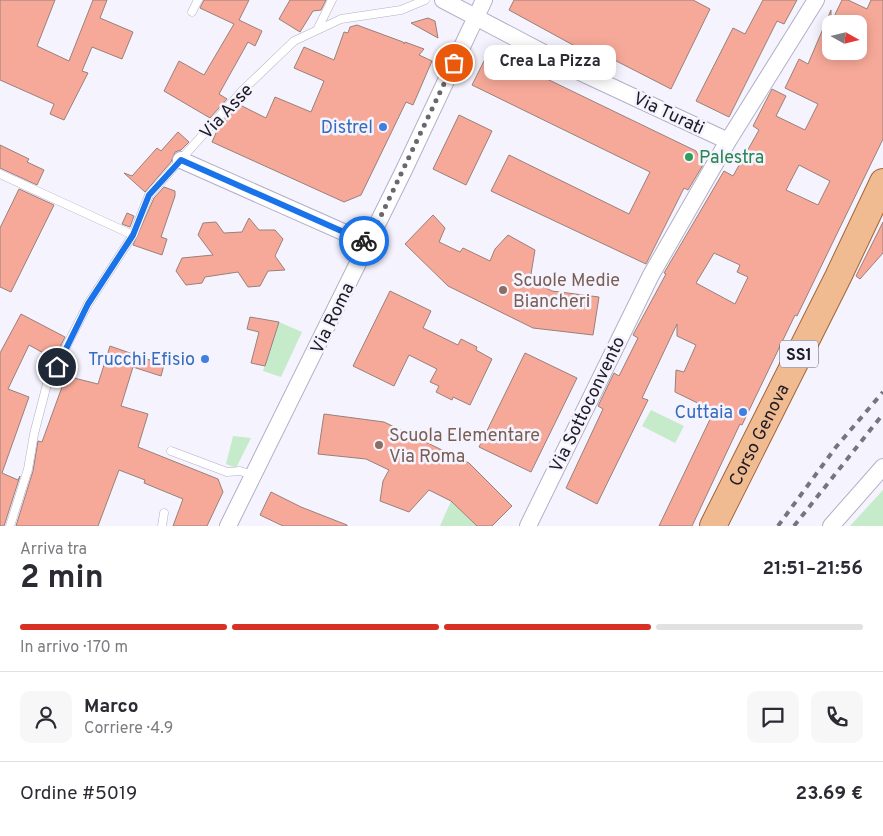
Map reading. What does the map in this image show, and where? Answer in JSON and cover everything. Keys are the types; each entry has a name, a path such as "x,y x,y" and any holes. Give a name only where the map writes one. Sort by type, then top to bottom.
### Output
{"main road":[{"name":"Corso Genova","path":"713,526 838,277 883,182"}],"street":[{"name":"Via Turati","path":"443,0 582,73 728,141"},
{"name":"Via Roma","path":"228,526 368,243 484,0"},
{"name":"Via Sottoconvento","path":"528,526 649,280 728,141 816,0"},
{"path":"181,160 368,243"},
{"path":"831,526 883,467"}],"lane":[{"path":"192,12 198,0"},
{"path":"318,28 332,0"},
{"name":"Via Asse","path":"10,526 28,469 34,434 47,384 88,304 133,235 149,195 242,91 294,41 318,28 341,19 401,10 425,0"},
{"path":"0,174 133,235"},
{"path":"171,451 227,472 240,471 253,475"},
{"path":"162,526 164,513"}],"green space":[{"path":"279,322 302,332 281,377 263,371"},
{"path":"651,410 684,426 675,443 642,426"},
{"path":"233,436 251,438 236,468 226,464"},
{"path":"883,490 883,526 850,526"},
{"path":"451,501 477,526 440,526"}],"building":[{"path":"0,0 55,0 37,46 69,61 93,0 107,0 100,18 133,32 122,59 92,47 82,71 88,73 64,120 50,114 54,104 0,80"},
{"path":"204,0 249,0 239,20 262,31 255,46 248,42 219,94 227,99 210,118 164,91 179,61 204,75 234,24 200,8"},
{"path":"290,0 326,0 321,10 313,11 300,32 279,19"},
{"path":"514,0 693,0 710,9 671,89 587,46 584,51 509,10"},
{"path":"763,0 797,0 784,24 777,21 729,117 696,101 733,28 745,34"},
{"path":"842,0 848,0 867,9 871,0 883,0 883,139 797,316 795,315 742,425 740,424 692,526 659,526 714,411 675,392 676,370 684,372 696,345 677,336 677,324 642,398 648,400 597,504 566,488 603,409 598,406 614,373 619,376 638,338 633,335 666,274 664,273 724,171 733,176 759,130 753,126 772,89 786,96 776,116 805,130 818,104 785,88 799,59 808,64 822,31 822,60 868,60 868,15 835,15","holes":["799,165 830,181 818,205 786,190","714,253 740,265 737,272 748,277 735,304 696,283"]},
{"path":"428,18 435,21 438,38 411,23"},
{"path":"357,25 404,44 405,42 424,49 419,55 432,61 413,105 406,102 361,195 344,202 212,142 220,124 238,104 266,118 275,97 311,112 324,81 294,68 304,47 334,60 344,32 348,33 350,27"},
{"path":"489,51 696,151 703,165 688,190 684,188 646,264 491,191 509,155 629,214 650,172 472,85"},
{"path":"459,115 492,131 466,185 433,169"},
{"path":"178,132 189,142 181,150 175,152 171,162 145,192 124,173 132,176 157,148 161,151"},
{"path":"0,145 29,159 27,162 44,170 37,185 0,168"},
{"path":"164,187 175,191 175,196 161,237 167,239 162,255 133,245 154,198"},
{"path":"19,189 54,205 11,292 0,287 0,228"},
{"path":"127,213 134,216 130,227 122,224"},
{"path":"433,215 445,228 439,242 460,252 463,248 490,261 495,249 508,235 535,250 530,280 552,291 599,297 593,335 533,328 448,286 405,244"},
{"path":"249,218 259,230 275,230 283,239 275,256 285,270 268,271 260,286 248,287 238,272 205,277 202,283 186,285 176,271 182,258 213,255 198,235 203,223 216,222 224,233 242,232"},
{"path":"883,222 883,253 860,279 856,276"},
{"path":"390,291 431,311 423,328 458,345 461,339 477,347 476,350 492,359 470,405 453,397 452,400 436,392 439,386 430,382 437,369 409,355 394,386 353,366"},
{"path":"21,314 65,337 54,359 29,345 8,389 29,397 2,473 18,480 20,476 4,526 0,526 0,353"},
{"path":"250,317 279,322 265,366 251,363 259,332 247,329"},
{"path":"110,346 164,365 161,376 133,367 121,406 148,414 138,447 218,479 223,492 207,526 173,526 183,499 144,483 145,480 119,470 98,526 16,526 33,471 38,441 42,442 66,376 98,384"},
{"path":"525,353 577,378 531,472 479,447"},
{"path":"324,414 384,422 469,463 512,506 492,526 477,526 451,501 429,490 409,512 380,501 383,481 389,470 366,459 318,454"},
{"path":"271,492 347,526 283,526 260,515"}],"railway":[{"path":"778,526 836,447 883,392"},
{"path":"794,526 883,414"}],"way so far":[{"path":"364,241 368,243 454,63"}],"place":[{"name":"Crea La Pizza","path":"454,63"},
{"name":"Distrel","path":"383,127"},
{"name":"Palestra","path":"689,157"},
{"name":"Scuole Medie Biancheri","path":"503,290"},
{"name":"Trucchi Efisio","path":"205,359"},
{"name":"Cuttaia","path":"743,412"},
{"name":"Scuola Elementare Via Roma","path":"379,445"}],"route":[{"path":"57,367 88,304 133,235 149,195 181,160 364,241"}]}
